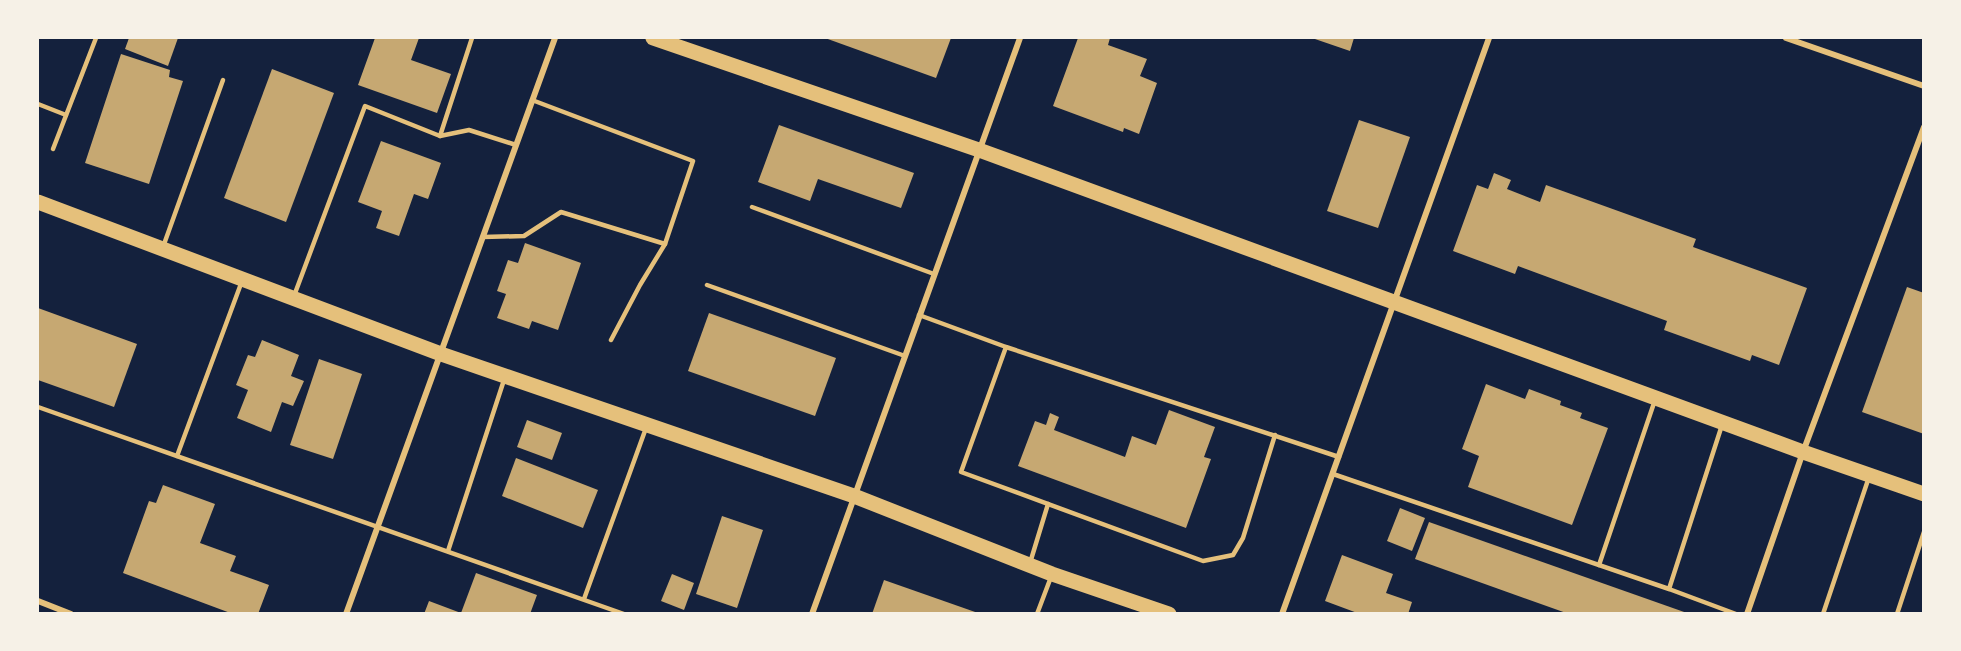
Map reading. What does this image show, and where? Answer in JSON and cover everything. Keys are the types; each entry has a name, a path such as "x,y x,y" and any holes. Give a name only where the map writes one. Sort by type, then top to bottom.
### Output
{"main road":[{"path":"653,38 980,150 1923,494"},
{"path":"38,202 441,354 854,496 1052,574 1169,614"}],"street":[{"path":"346,614 555,38"},
{"path":"812,614 1020,38"},
{"path":"1282,614 1489,38"},
{"path":"1786,38 1923,86"},
{"path":"1747,614 1803,452 1923,127"},
{"path":"38,601 71,614"}],"lane":[{"path":"53,149 96,38"},
{"path":"440,136 472,38"},
{"path":"162,249 223,80"},
{"path":"532,100 693,161 665,244 611,340"},
{"path":"38,104 66,115"},
{"path":"293,298 365,106 440,136 469,130 516,145"},
{"path":"752,207 934,274"},
{"path":"483,237 524,236 561,212 665,244"},
{"path":"177,456 242,279"},
{"path":"707,285 905,356"},
{"path":"919,315 1006,347 1339,457"},
{"path":"1006,347 961,472 1203,561 1233,555 1243,538 1275,435"},
{"path":"448,551 505,376"},
{"path":"1599,565 1656,397"},
{"path":"38,407 624,614"},
{"path":"1669,589 1723,422"},
{"path":"584,599 647,425"},
{"path":"1333,474 1736,614"},
{"path":"1823,614 1869,475"},
{"path":"1029,565 1048,504"},
{"path":"1897,614 1923,532"},
{"path":"1037,614 1052,574"}],"building":[{"path":"129,38 178,38 168,66 125,49"},
{"path":"375,38 419,38 411,60 451,74 437,113 358,85"},
{"path":"825,38 951,38 936,78"},
{"path":"1078,38 1110,38 1108,45 1147,59 1140,76 1157,83 1139,134 1124,128 1123,132 1053,106"},
{"path":"1312,38 1354,38 1350,51"},
{"path":"121,54 170,70 169,77 183,81 149,184 85,163"},
{"path":"272,69 334,93 286,222 224,198"},
{"path":"1359,120 1410,137 1378,228 1327,211"},
{"path":"779,125 914,173 901,208 818,179 810,201 758,182"},
{"path":"381,141 441,163 428,199 414,194 399,236 376,228 382,211 358,202"},
{"path":"1494,173 1511,180 1507,189 1540,202 1546,185 1696,239 1693,247 1807,288 1779,365 1752,355 1750,361 1664,330 1667,321 1518,266 1515,274 1453,251 1477,185 1488,189"},
{"path":"525,243 581,263 558,330 532,321 529,329 497,318 506,294 497,291 508,260 518,263"},
{"path":"1907,287 1924,293 1924,434 1862,412"},
{"path":"38,308 137,344 114,407 38,380"},
{"path":"709,313 836,358 815,416 688,371"},
{"path":"262,340 299,355 291,376 304,381 293,406 282,402 271,432 237,418 248,390 236,385 248,355 255,357"},
{"path":"319,359 362,374 333,459 290,445"},
{"path":"1486,384 1525,399 1529,389 1561,401 1560,405 1582,413 1580,418 1608,428 1572,525 1468,487 1479,456 1462,449"},
{"path":"1169,410 1215,427 1204,457 1211,459 1186,528 1018,466 1035,421 1046,425 1050,413 1059,417 1054,430 1125,457 1132,436 1156,445"},
{"path":"527,420 562,433 552,460 517,447"},
{"path":"516,458 598,490 583,528 502,496"},
{"path":"163,485 215,504 200,543 236,556 230,571 269,585 258,614 233,614 123,573 149,501 156,503"},
{"path":"1400,508 1425,518 1412,551 1387,541"},
{"path":"722,516 763,530 737,608 696,594"},
{"path":"1429,522 1687,614 1569,614 1415,559"},
{"path":"1342,555 1393,574 1386,593 1412,602 1408,614 1360,614 1325,601"},
{"path":"476,573 537,595 530,614 424,614 429,601 461,613"},
{"path":"672,574 694,583 684,610 661,601"},
{"path":"884,580 978,613 978,614 872,614"}]}
